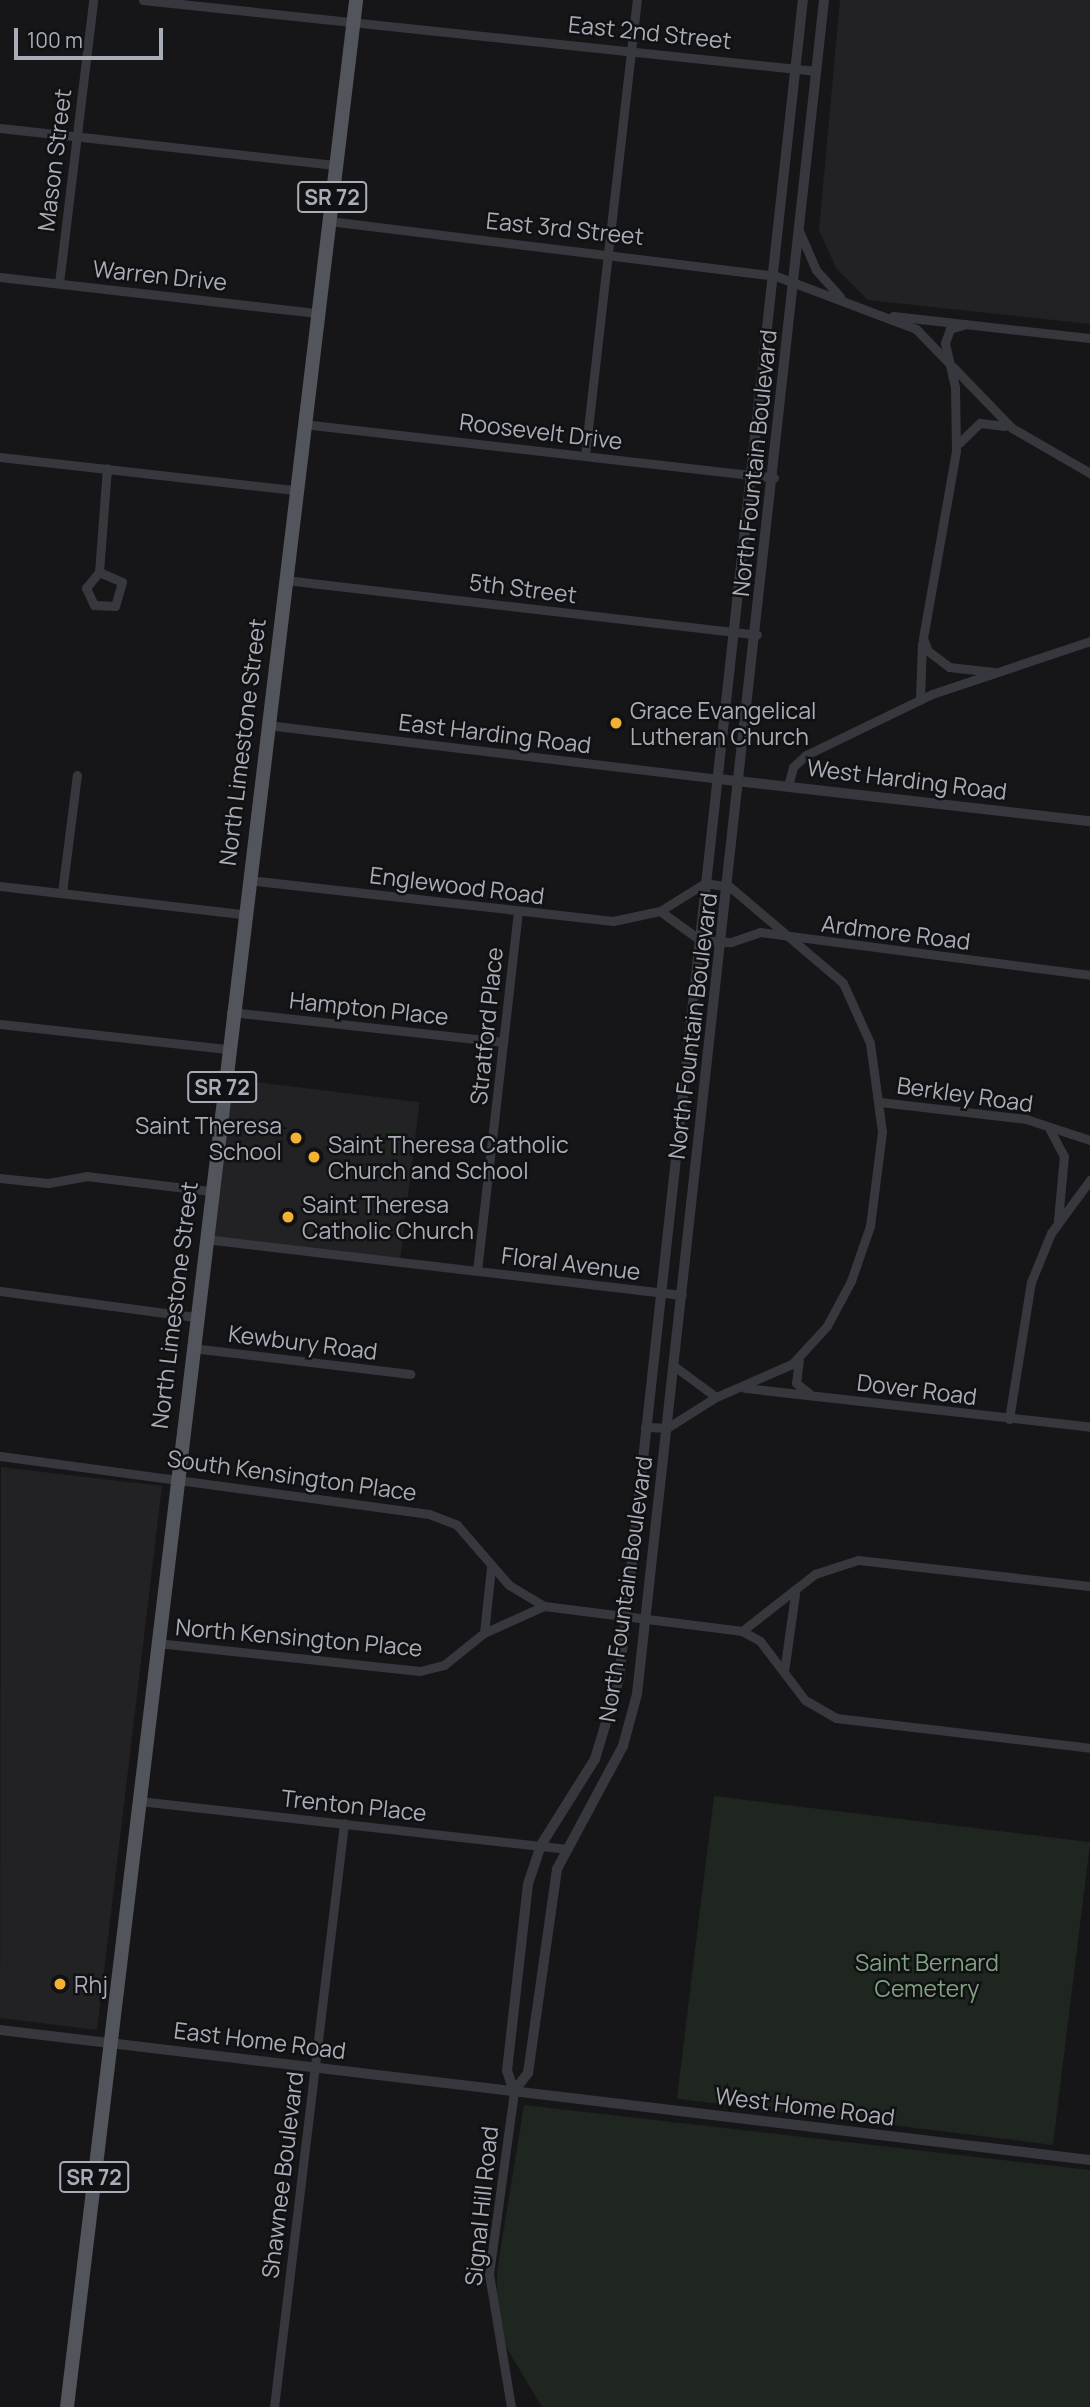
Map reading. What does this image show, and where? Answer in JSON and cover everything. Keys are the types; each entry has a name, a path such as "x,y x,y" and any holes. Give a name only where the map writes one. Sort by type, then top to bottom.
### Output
{"main road":[{"name":"North Limestone Street","path":"67,2407 231,1012 356,0"}],"street":[{"name":"Mason Street","path":"60,283 93,0"},
{"name":"East 2nd Street","path":"143,0 231,2 816,71"},
{"path":"585,455 637,0"},
{"name":"North Fountain Boulevard","path":"514,2091 507,2071 518,1955 541,1845 595,1759 614,1706 658,1292 737,632 803,0"},
{"name":"North Fountain Boulevard","path":"514,2091 528,2073 552,1891 565,1849 623,1746 646,1618 724,943 824,0"},
{"path":"0,128 335,165"},
{"name":"East 3rd Street","path":"329,221 607,251 776,276 877,314"},
{"path":"800,232 817,270 844,300"},
{"name":"Warren Drive","path":"0,276 317,313"},
{"path":"877,314 1090,338"},
{"path":"877,314 916,329 949,360 1012,428 1090,473"},
{"path":"956,451 947,335 967,324"},
{"path":"920,700 923,638 956,451 964,432 980,423 1012,428"},
{"name":"Roosevelt Drive","path":"303,424 774,478"},
{"path":"0,457 295,490"},
{"path":"99,572 122,582 115,606 94,605 87,594 99,572 107,468"},
{"name":"5th Street","path":"285,580 757,635"},
{"path":"923,638 928,651 949,667 994,673"},
{"path":"788,786 793,767 806,755 920,700 1090,641"},
{"name":"East Harding Road","path":"267,725 719,779"},
{"path":"62,893 76,775"},
{"name":"West Harding Road","path":"719,779 1090,821"},
{"name":"Englewood Road","path":"248,880 613,921 660,911 705,883"},
{"path":"645,1427 667,1428 716,1397 740,1388 800,1357 841,1303 862,1252 877,1186 880,1102 870,1043 843,983 730,887 705,883"},
{"path":"0,886 243,914"},
{"name":"Stratford Place","path":"477,1271 518,911"},
{"path":"660,911 700,940"},
{"name":"Ardmore Road","path":"700,940 724,943 760,932 1090,973"},
{"name":"Hampton Place","path":"231,1012 503,1042"},
{"path":"0,1024 227,1049"},
{"name":"Berkley Road","path":"880,1102 1045,1125 1090,1140"},
{"name":"Berkley Road","path":"1045,1125 1064,1156 1056,1225"},
{"path":"0,1178 48,1182 86,1176 210,1191"},
{"path":"1009,1419 1024,1306 1056,1225 1090,1180"},
{"name":"Floral Avenue","path":"205,1239 682,1295"},
{"path":"0,1290 195,1317"},
{"name":"Kewbury Road","path":"192,1348 410,1374"},
{"path":"800,1357 796,1383 814,1395"},
{"path":"674,1366 716,1397"},
{"name":"Dover Road","path":"740,1388 1090,1427"},
{"name":"South Kensington Place","path":"0,1456 176,1483 429,1514 457,1525 492,1567 544,1606"},
{"path":"742,1631 795,1593 816,1574 858,1560 1090,1586"},
{"path":"484,1633 492,1567"},
{"path":"784,1672 795,1593"},
{"path":"544,1606 742,1631 760,1642 805,1700 836,1718 1090,1748"},
{"name":"North Kensington Place","path":"157,1643 420,1671 450,1661 484,1633 544,1606"},
{"name":"Trenton Place","path":"139,1801 565,1849"},
{"name":"Shawnee Boulevard","path":"274,2407 344,1823"},
{"name":"East Home Road","path":"0,2030 514,2091"},
{"name":"West Home Road","path":"514,2091 1090,2160"},
{"name":"Signal Hill Road","path":"511,2407 489,2274 514,2091"}],"shaded area":[{"path":"840,0 1090,0 1090,324 868,300 836,268 819,230"},
{"name":"Saint Theresa Catholic Church and School","path":"223,1078 420,1102 400,1263 203,1239"},
{"path":"1,1467 162,1486 97,2030 0,2018"}],"green space":[{"path":"387,1127 398,1132 403,1143 398,1154 387,1159 376,1154 371,1143 376,1132"},
{"name":"Saint Bernard Cemetery","path":"714,1796 1090,1842 1053,2145 677,2099"},
{"path":"524,2105 1090,2170 1090,2407 542,2407 505,2345 497,2309 497,2271"}],"place":[{"name":"Grace Evangelical Lutheran Church","path":"616,723"},
{"name":"Saint Theresa School","path":"296,1138"},
{"name":"Saint Theresa Catholic Church and School","path":"314,1157"},
{"name":"Saint Theresa Catholic Church","path":"288,1217"},
{"name":"Rhj","path":"60,1984"}]}
